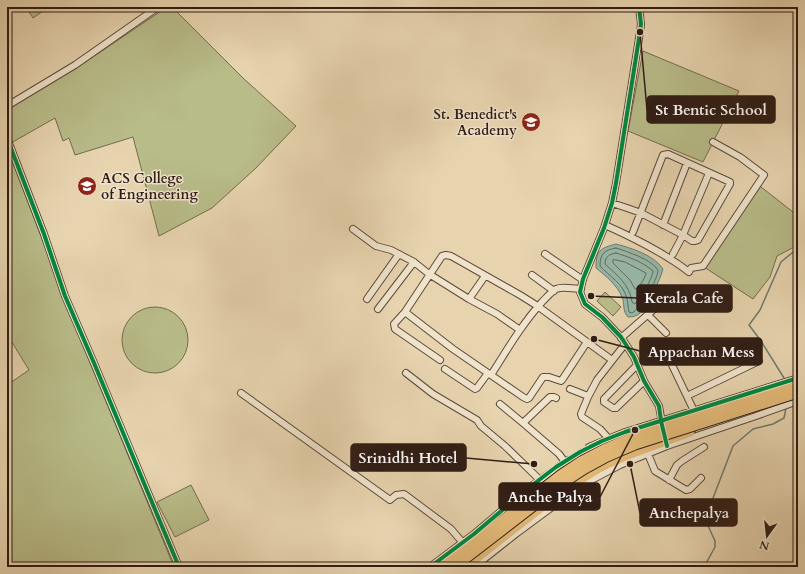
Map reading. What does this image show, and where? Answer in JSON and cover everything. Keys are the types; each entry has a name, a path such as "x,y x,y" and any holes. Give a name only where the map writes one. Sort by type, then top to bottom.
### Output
{"highway":[{"path":"436,567 582,454 661,422 751,394 798,383"},
{"path":"442,567 560,475 604,449 632,437 798,383"},
{"path":"455,567 565,482 608,457 635,445 798,393"},
{"path":"465,567 561,492 602,466 666,444 683,434 756,413 798,397"}],"street":[{"path":"7,106 75,65 158,7"},
{"path":"474,567 517,532 582,486 620,465 648,454 666,444 659,406 644,381 634,357 623,341 602,317 585,304 580,292 583,280 605,225 612,203 640,32 641,24 638,7"},
{"path":"7,139 44,234 65,296 179,567"},
{"path":"605,225 632,237 670,258 689,272 691,268 703,266 764,175 740,157 712,142"},
{"path":"612,203 641,213 684,235 692,241 695,241 698,240 730,184 729,181 668,154 664,155 641,213 633,232"},
{"path":"663,225 687,163"},
{"path":"674,254 684,235 709,173"},
{"path":"354,228 376,246 391,250 414,262 429,274 469,299 497,314 520,330"},
{"path":"367,299 399,254"},
{"path":"545,254 583,280"},
{"path":"440,360 394,328 394,324 405,312 442,256 446,255 451,256 538,306 612,360"},
{"path":"378,309 414,262"},
{"path":"532,275 554,291"},
{"path":"469,299 485,276"},
{"path":"445,370 475,389 477,388 489,374 538,306 554,291 560,288 581,289"},
{"path":"609,439 600,429 581,415 588,396 623,341 669,296"},
{"path":"405,312 453,349 523,398 527,399 543,377 549,376 561,381 587,342"},
{"path":"648,315 666,333"},
{"path":"687,396 760,360"},
{"path":"637,365 604,399 604,402 613,408 617,408 644,381"},
{"path":"672,365 694,412"},
{"path":"406,373 433,394 476,420 540,480"},
{"path":"751,394 798,378"},
{"path":"570,389 588,396"},
{"path":"241,393 390,500 396,495 404,494 451,529 462,543"},
{"path":"523,423 550,397 556,398"},
{"path":"756,413 798,401"},
{"path":"500,404 559,454 565,462"},
{"path":"430,567 483,527 526,490 580,452 625,432 661,422"},
{"path":"669,480 682,460 704,447"},
{"path":"648,454 655,471 686,490 688,490 701,478"}],"green space":[{"path":"26,7 49,7 33,18"},
{"path":"167,7 172,7 243,78 296,126 256,168 212,208 159,236 133,137 75,155 69,138 63,141 55,118 11,143 7,131 7,108 75,69"},
{"path":"643,51 739,91 703,162 628,131"},
{"path":"7,147 79,336 174,567 7,567 7,385 29,370 7,334"},
{"path":"756,183 798,216 798,245 777,256 770,277 753,299 704,267"},
{"path":"605,292 621,307 613,316 597,301"},
{"path":"149,307 161,307 168,309 179,316 186,327 188,340 186,353 179,364 168,371 161,373 149,373 142,371 131,364 124,353 122,346 122,334 124,327 131,316 142,309"},
{"path":"191,485 209,520 175,537 157,502"}],"water":[{"path":"616,244 648,256 663,269 657,286 647,304 638,315 633,317 628,317 626,315 622,297 617,289 596,268 597,258 600,251 606,247"}],"waterway":[{"path":"784,380 761,341 749,325 760,310 781,262 798,248"},
{"path":"704,567 715,547 715,541 705,519 733,446 753,429 773,424 784,418 786,408"}],"cycle path":[{"path":"639,7 641,24 640,32 612,203 604,228 583,279 580,292 585,304 602,317 621,337 634,357 644,381 659,406 667,446"},
{"path":"7,138 44,234 65,296 179,567"},
{"path":"430,567 474,534 526,490 556,467 580,452 625,432 798,378"}],"place":[{"name":"St Bentic School","path":"640,32"},
{"name":"St. Benedict's Academy","path":"531,122"},
{"name":"ACS College of Engineering","path":"87,186"},
{"name":"Kerala Cafe","path":"591,296"},
{"name":"Appachan Mess","path":"594,339"},
{"name":"Anche Palya","path":"635,430"},
{"name":"Srinidhi Hotel","path":"534,464"},
{"name":"Anchepalya","path":"630,464"}]}
